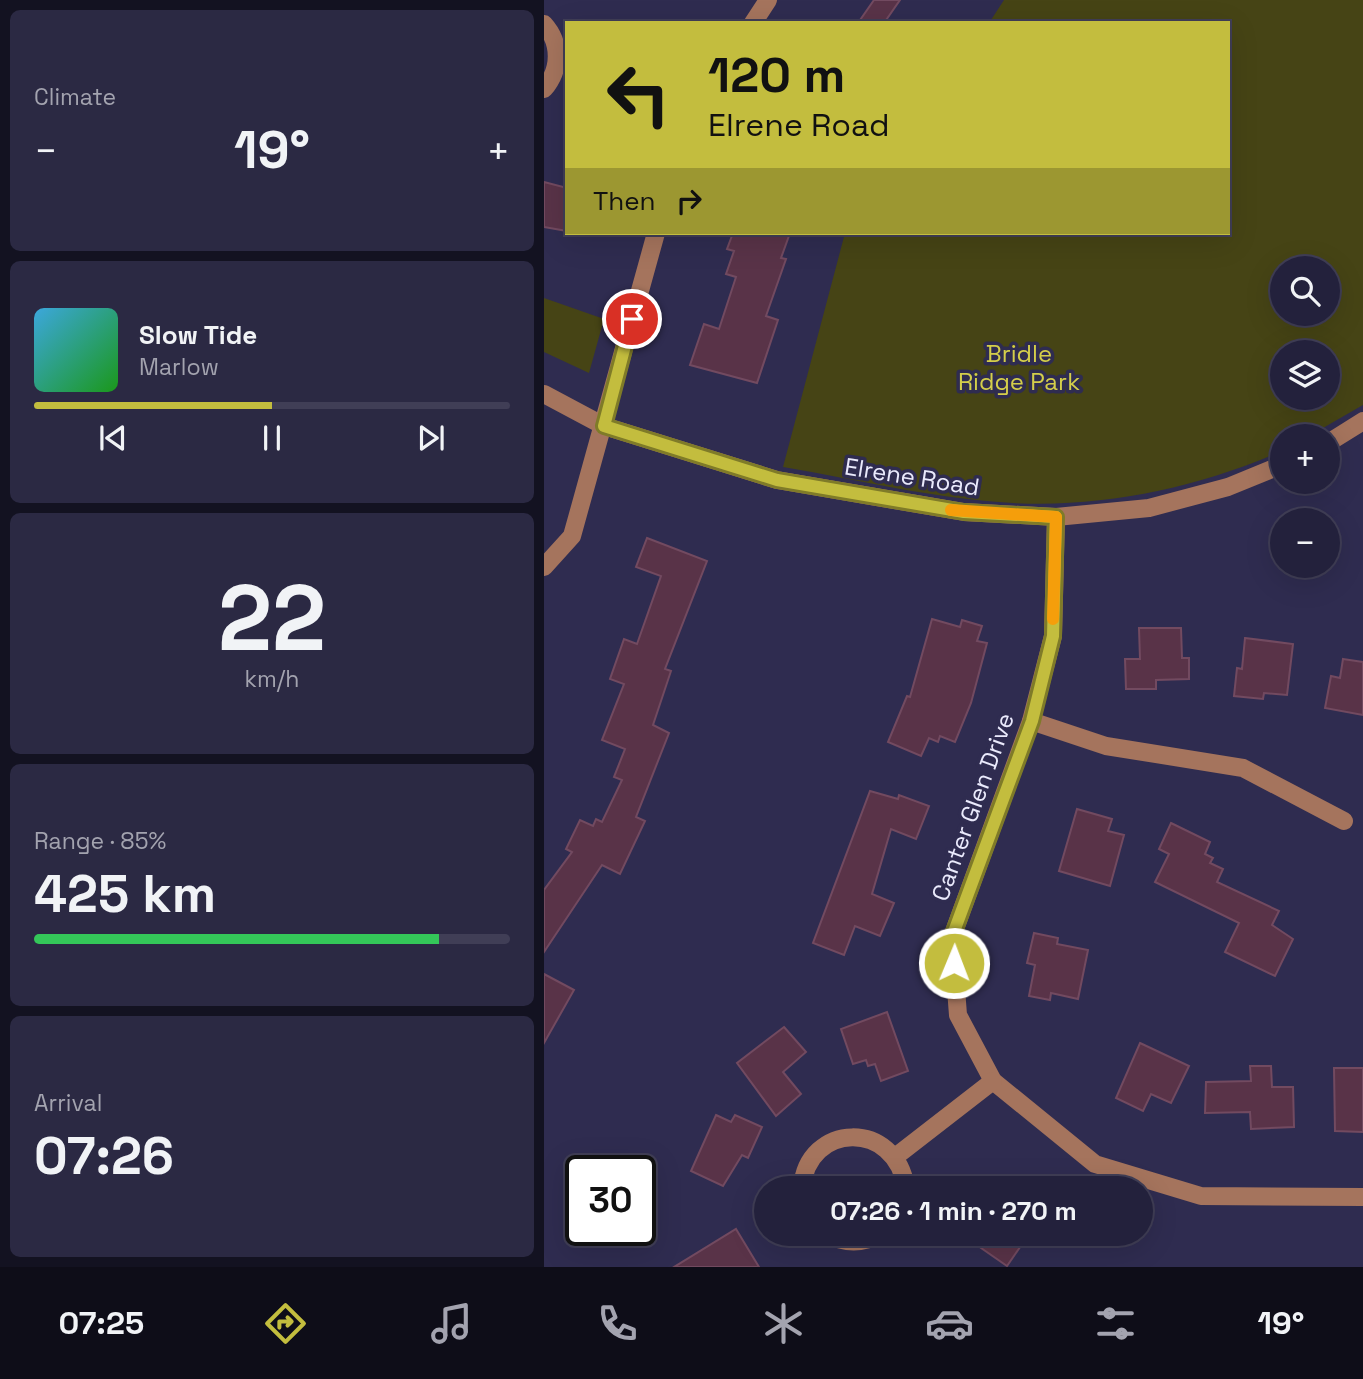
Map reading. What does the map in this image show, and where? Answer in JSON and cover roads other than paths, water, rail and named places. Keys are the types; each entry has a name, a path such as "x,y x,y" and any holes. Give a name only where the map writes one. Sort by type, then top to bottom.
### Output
{"street":[{"path":"754,21 768,0"},
{"path":"544,24 554,37 557,50 555,81"},
{"path":"544,567 573,536 654,235"},
{"name":"Elrene Road","path":"544,394 604,426 777,480 964,512 1056,517 1148,508 1228,487 1270,469"},
{"path":"1340,435 1363,421"},
{"name":"Canter Glen Drive","path":"1056,517 1053,636 1032,721 952,937 958,1015 993,1081 1095,1164 1201,1196 1363,1197"},
{"path":"1032,721 1106,746 1243,768 1344,821"},
{"path":"895,1157 993,1081"},
{"path":"804,1176 806,1168 816,1153 831,1143 848,1138 865,1138 882,1145 895,1157 904,1176"}],"park label":[{"name":"Bridle Ridge Park","path":"1019,368"}]}
